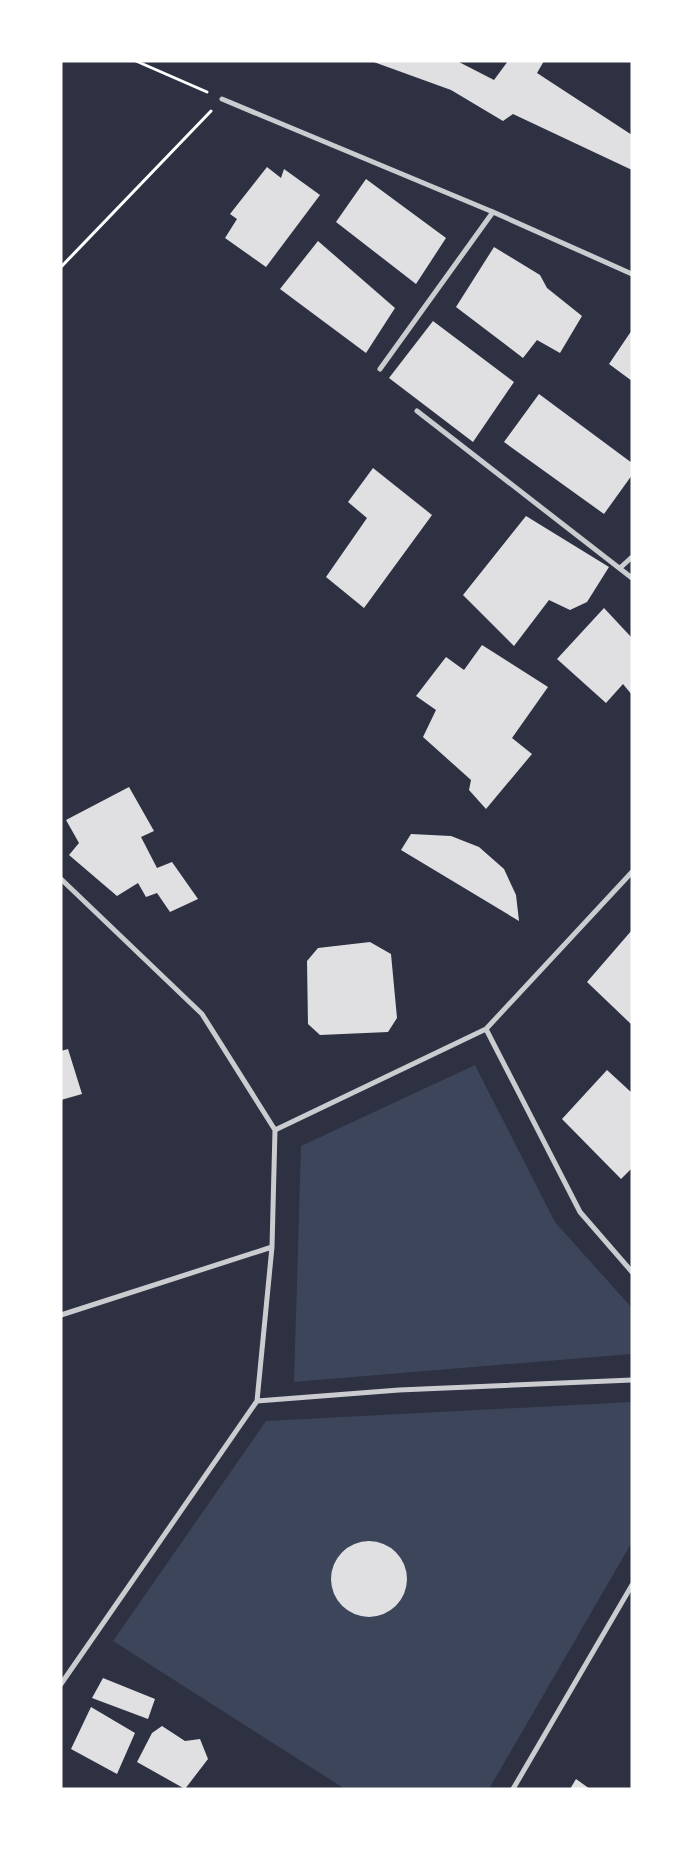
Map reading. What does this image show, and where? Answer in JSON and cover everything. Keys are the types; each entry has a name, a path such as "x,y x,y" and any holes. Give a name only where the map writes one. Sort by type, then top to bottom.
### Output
{"street":[{"path":"222,99 493,212 632,274"},
{"path":"380,369 493,212"},
{"path":"418,411 632,578"},
{"path":"620,568 632,557"},
{"path":"274,1130 486,1029 632,872"},
{"path":"61,879 202,1014 274,1130 272,1247 257,1401 61,1684"},
{"path":"486,1029 580,1212 632,1272"},
{"path":"61,1315 272,1247"},
{"path":"257,1401 399,1390 632,1380"},
{"path":"513,1789 632,1585"}],"path":[{"path":"61,267 222,99 136,61"}],"shaded area":[{"path":"475,1065 555,1222 632,1308 632,1354 294,1382 301,1146"},
{"path":"632,1402 632,1542 489,1789 345,1789 113,1641 266,1421"}],"building":[{"path":"371,61 457,61 494,80 508,61 544,61 537,73 632,135 632,170 513,114 503,121 451,90"},
{"path":"267,167 281,178 284,169 320,195 266,267 225,238 237,219 230,214"},
{"path":"366,179 446,238 416,284 336,222"},
{"path":"318,241 395,308 366,353 280,289"},
{"path":"494,247 540,275 547,288 582,316 560,353 537,340 523,358 456,307"},
{"path":"433,321 514,382 473,442 389,378"},
{"path":"632,330 632,381 609,364"},
{"path":"539,394 632,463 632,475 604,514 504,442"},
{"path":"373,468 432,515 364,608 326,577 367,518 348,502"},
{"path":"526,516 609,567 587,602 570,610 549,600 514,646 463,595"},
{"path":"604,608 632,638 632,695 623,684 606,703 557,659"},
{"path":"482,645 548,687 512,738 532,754 486,809 469,790 471,780 423,737 436,710 416,696 446,657 464,670"},
{"path":"129,787 154,831 141,837 157,868 172,862 198,899 170,912 157,893 146,897 138,883 117,896 69,855 79,843 66,820"},
{"path":"411,834 451,836 479,847 504,869 516,895 519,921 401,850"},
{"path":"632,930 632,1025 587,982"},
{"path":"370,942 391,954 397,1018 388,1032 320,1035 308,1024 307,961 318,948"},
{"path":"68,1049 82,1094 61,1100 61,1051"},
{"path":"607,1070 632,1093 632,1168 621,1179 562,1119"},
{"path":"369,1541 384,1544 396,1552 404,1564 407,1579 404,1594 396,1606 384,1614 369,1617 354,1614 342,1606 334,1594 331,1579 334,1564 342,1552 354,1544"},
{"path":"103,1678 155,1699 148,1719 92,1698"},
{"path":"91,1707 135,1733 117,1774 71,1749"},
{"path":"162,1726 185,1741 200,1739 208,1759 185,1789 137,1762 152,1733"},
{"path":"576,1779 590,1789 570,1789"}]}
